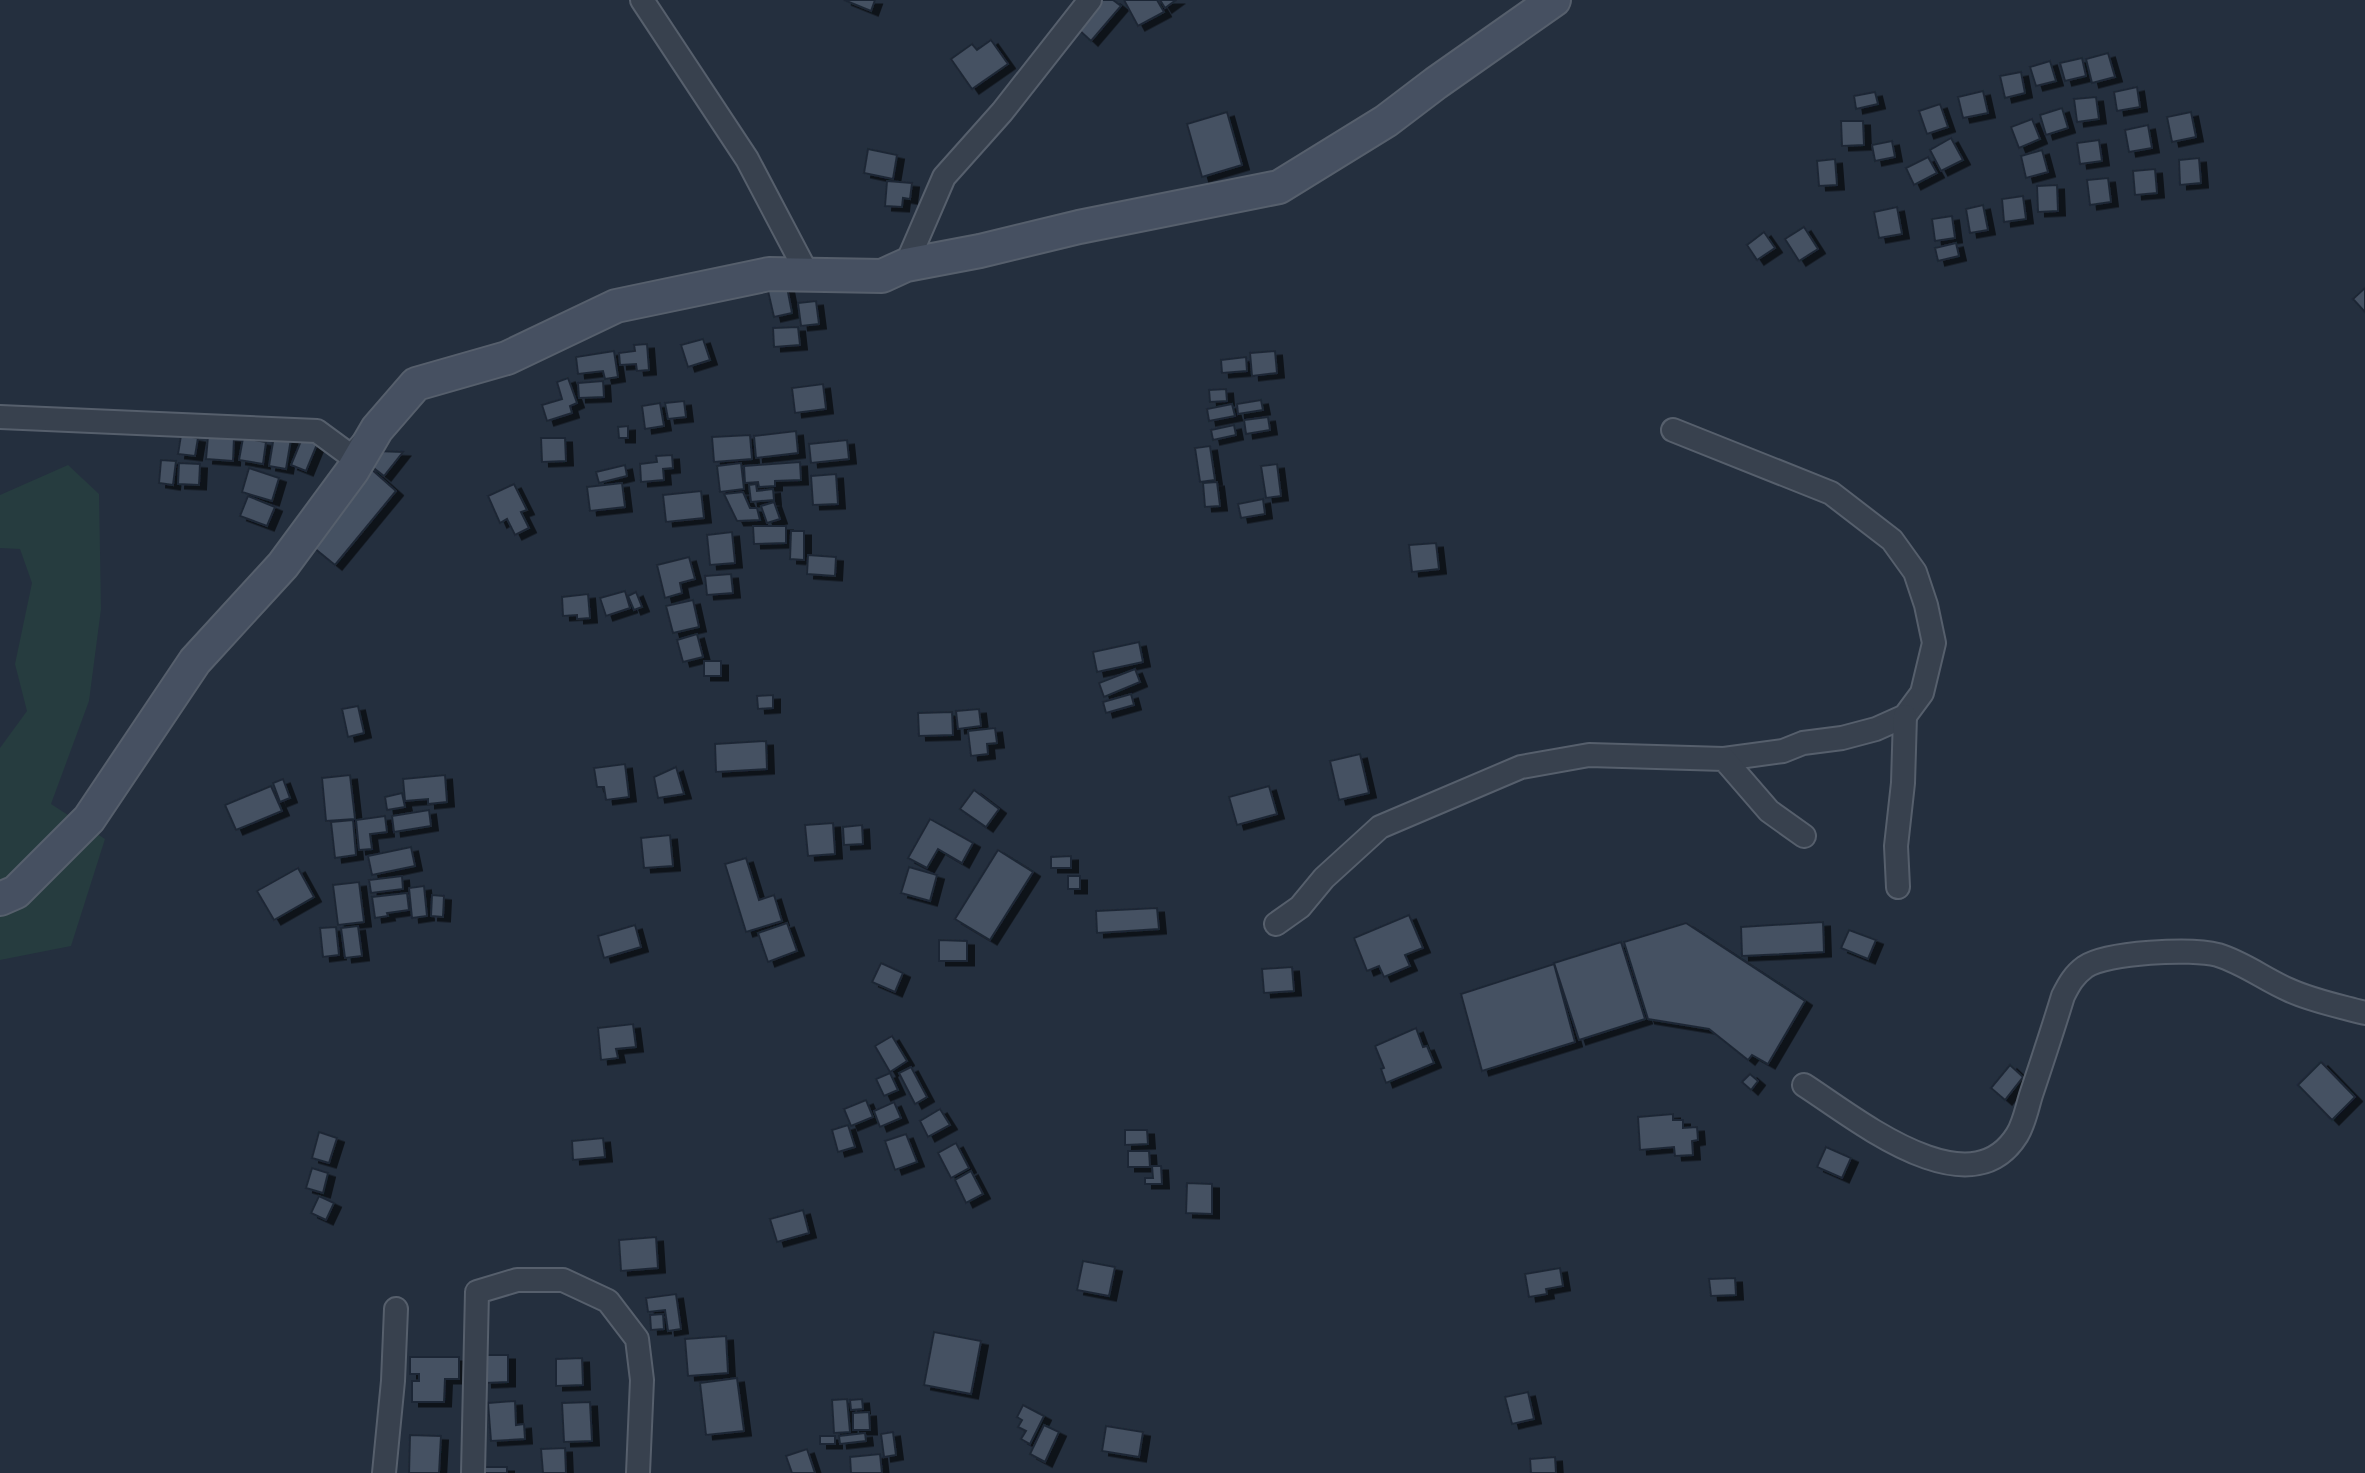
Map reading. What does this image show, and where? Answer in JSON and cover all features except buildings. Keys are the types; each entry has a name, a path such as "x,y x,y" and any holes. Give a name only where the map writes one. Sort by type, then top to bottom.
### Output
{"street":[{"path":"642,0 747,159 808,275"},
{"path":"906,265 944,177 1002,112 1090,0"},
{"path":"0,417 317,431 351,456 416,384 507,358 616,306 769,274 882,276 906,265 1279,187 1386,121 1554,0"},
{"path":"0,899 16,892 89,819 195,661 283,565 353,470 377,429"},
{"path":"1276,924 1300,907 1324,878 1380,827 1521,767 1589,755 1724,759 1783,751 1803,743 1842,738 1876,729 1905,716 1922,693 1934,643 1915,572 1892,540 1831,493 1673,430"},
{"path":"1898,887 1896,846 1903,783 1905,716"},
{"path":"1724,759 1769,811 1804,836"},
{"path":"1804,1085 1884,1137 1918,1155 1967,1165 1986,1162 2004,1153 2019,1133 2063,996 2071,980 2088,965 2126,954 2198,952 2216,955 2245,966 2303,996 2365,1013"},
{"path":"473,1473 477,1292 517,1280 563,1280 608,1301 637,1339 642,1380 638,1473"},
{"path":"384,1473 396,1309"}],"green space":[{"path":"68,465 99,494 101,609 89,701 51,804 105,839 71,946 0,960 0,748 27,711 15,664 32,583 20,549 0,548 0,495"}]}
